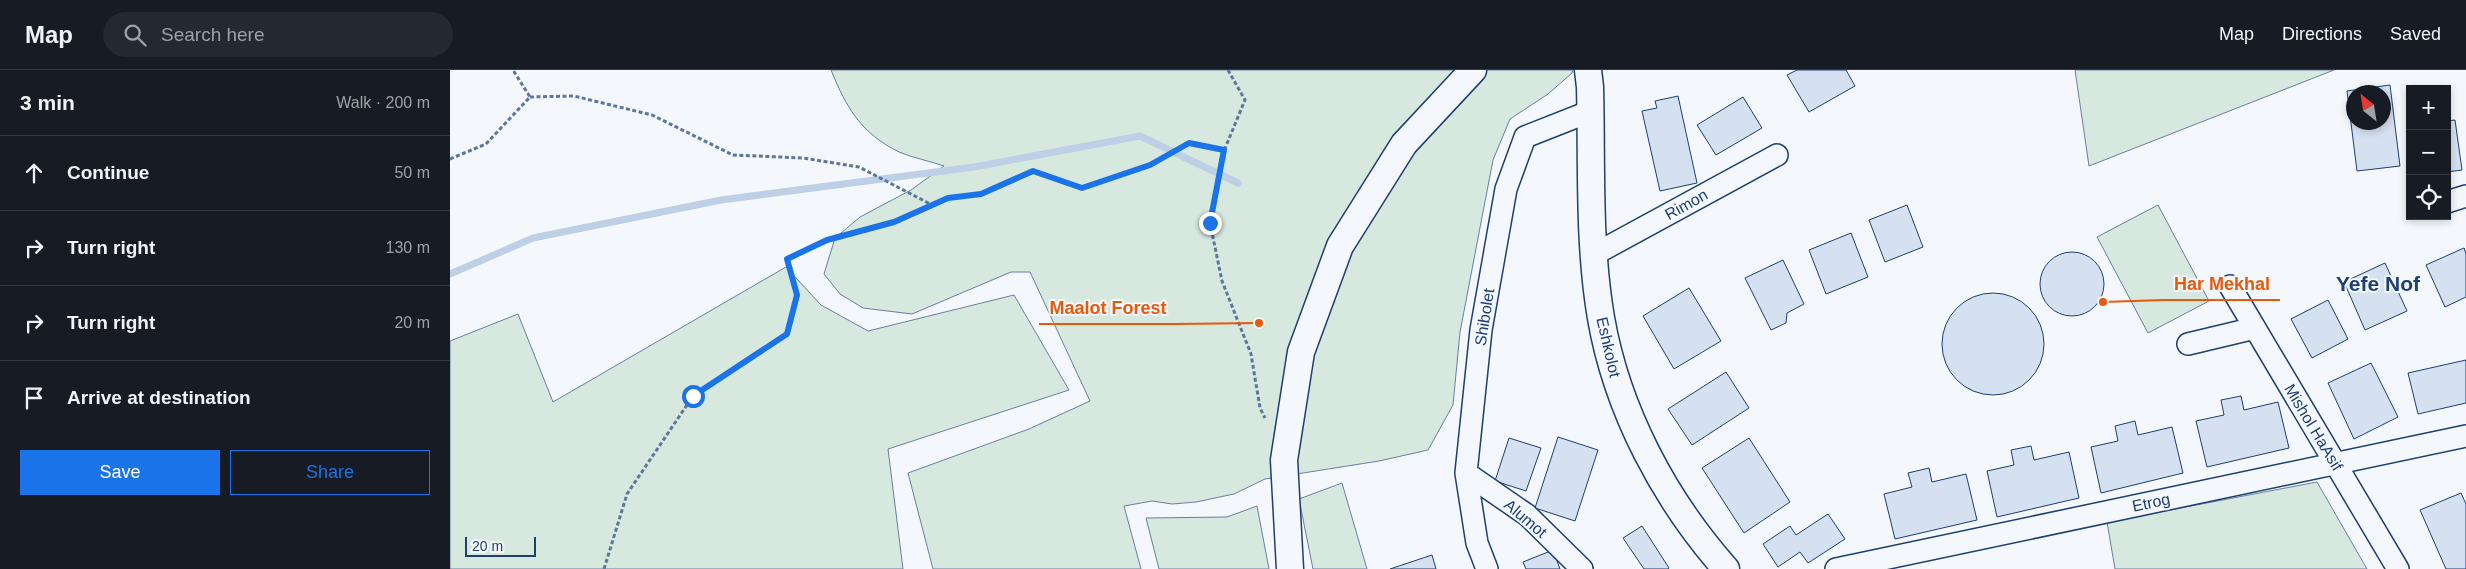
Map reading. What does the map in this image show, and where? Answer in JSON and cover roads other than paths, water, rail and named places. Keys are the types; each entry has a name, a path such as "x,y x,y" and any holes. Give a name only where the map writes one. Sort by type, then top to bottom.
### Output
{"street":[{"path":"1290,569 1284,460 1301,352 1307,334 1345,238 1404,144 1473,70"},
{"name":"Eshkolot","path":"1591,86 1595,254 1605,336 1612,365 1628,412 1651,461 1682,512 1726,569"},
{"name":"Shibolet","path":"1487,569 1477,543 1466,473 1481,330 1506,189 1525,137 1591,86"},
{"name":"Rimon","path":"1595,254 1777,154"},
{"path":"2451,201 2466,196"},
{"name":"Mishol HaAsif","path":"2230,286 2398,569"},
{"path":"2188,344 2255,328"},
{"name":"Etrog","path":"1836,569 2466,436"},
{"name":"Alumot","path":"1466,473 1527,515 1582,569"}],"waterway":[{"path":"450,274 533,238 721,200 974,167 1140,136 1238,183"}],"place":[{"name":"Har Mekhal","path":"2103,302"},
{"name":"Maalot Forest","path":"1259,323"}],"district":[{"name":"Yefe Nof","path":"2378,284"}]}
